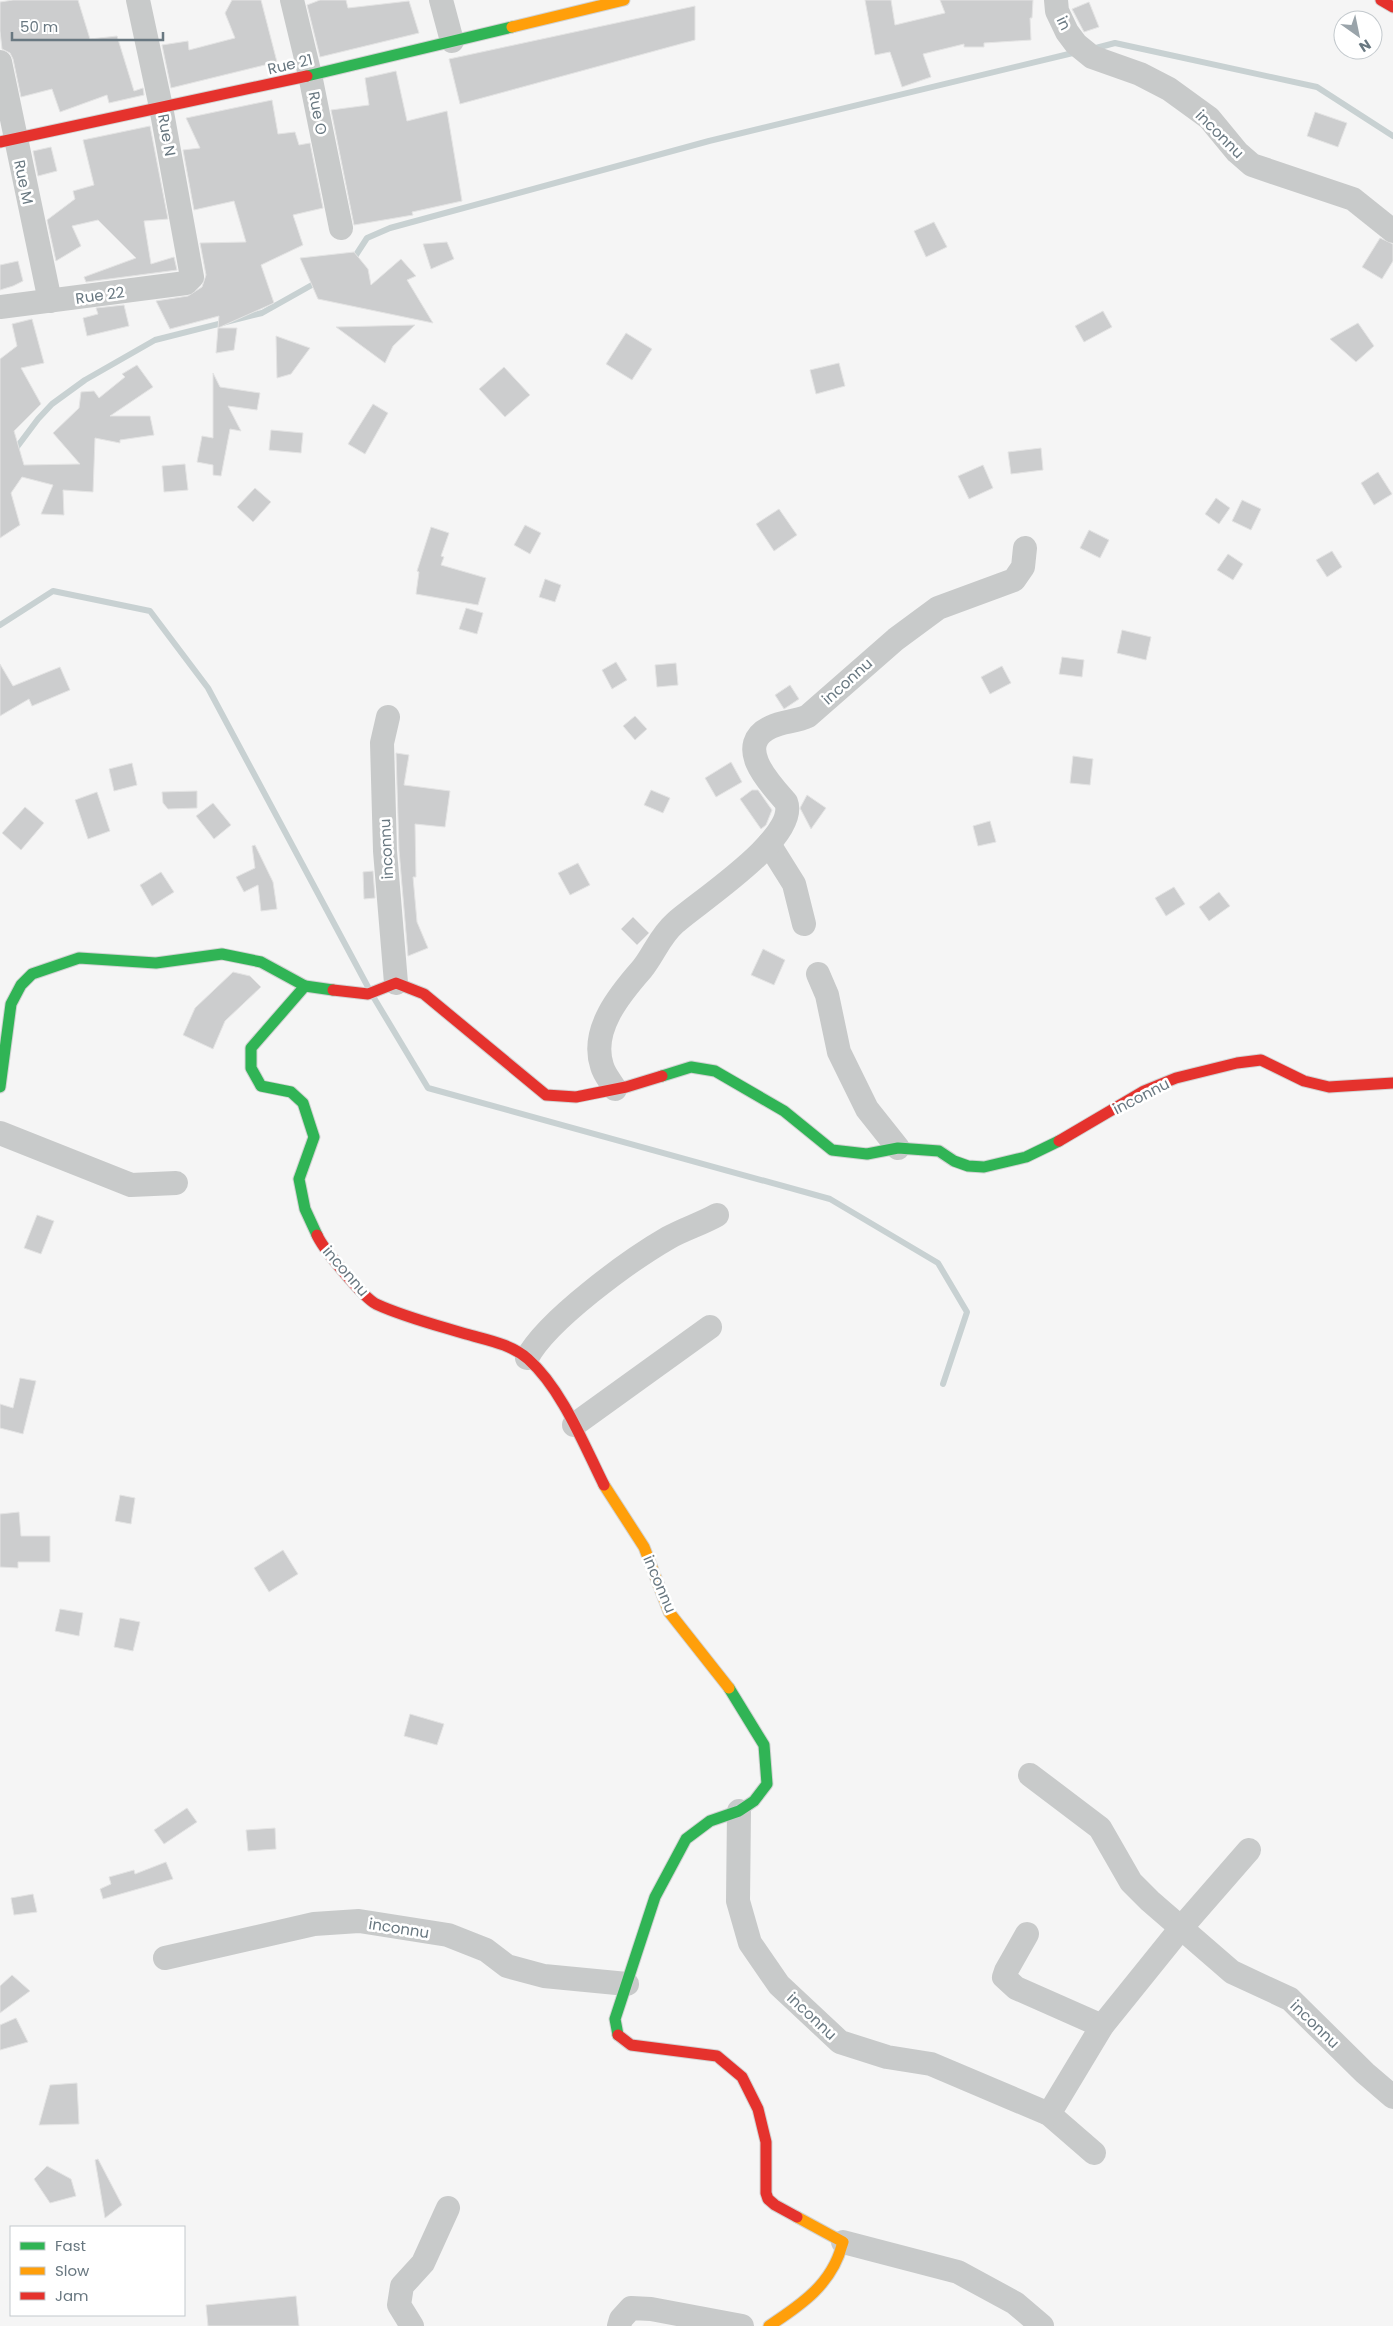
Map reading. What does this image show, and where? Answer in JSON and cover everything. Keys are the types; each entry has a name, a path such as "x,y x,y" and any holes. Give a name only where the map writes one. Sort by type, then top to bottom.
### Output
{"street":[{"name":"Rue N","path":"138,0 161,107 191,272"},
{"name":"Rue O","path":"292,0 310,75 341,228"},
{"path":"441,0 452,41"},
{"name":"Rue 21","path":"7,140 310,75 452,41 585,5 624,0"},
{"name":"in","path":"1056,0 1058,12 1076,44"},
{"path":"1381,0 1393,7"},
{"name":"inconnu","path":"1076,44 1092,57 1140,74 1169,89 1209,118 1236,152 1252,165 1353,199 1393,231"},
{"name":"Rue M","path":"0,62 7,140 50,302"},
{"name":"Rue 22","path":"0,307 186,283 192,277 191,272"},
{"name":"inconnu","path":"615,1089 602,1066 599,1046 603,1027 622,991 644,967 660,940 675,923 719,891 769,844 786,820 788,808 760,769 754,757 753,746 761,734 769,727 798,721 808,716 896,639 938,608 1014,580 1023,567 1025,548"},
{"name":"inconnu","path":"388,717 382,743 385,851 393,983 424,994 516,1068 531,1084 546,1094 576,1097 615,1089 691,1067 715,1071 784,1112 832,1150 867,1154 898,1148 939,1151 954,1161 968,1166 984,1167 1026,1157 1050,1148 1076,1130 1144,1091 1176,1078 1237,1063 1261,1060 1304,1081 1329,1087 1393,1083"},
{"path":"769,844 794,884 804,924"},
{"path":"0,1086 11,1004 21,984 32,974 79,958 156,963 222,954 260,962 305,986 368,994 393,983"},
{"path":"818,974 827,995 839,1052 867,1109 898,1148"},
{"name":"inconnu","path":"305,986 251,1048 251,1068 261,1086 292,1092 304,1103 314,1137 299,1179 305,1209 324,1248 374,1303 442,1327 504,1344 527,1358 544,1375 574,1425 605,1487 624,1512 644,1547 669,1612 731,1692 764,1745 767,1784 754,1801 739,1811 710,1821 686,1839 654,1897 615,2019 617,2034 631,2045 717,2056 742,2077 758,2109 766,2142 766,2193 768,2199 774,2205 843,2242 958,2272 1015,2303 1042,2326"},
{"path":"0,1132 131,1185 176,1183"},
{"path":"527,1358 534,1345 595,1289 669,1237 717,1215"},
{"path":"574,1425 710,1327"},
{"name":"inconnu","path":"1030,1775 1100,1828 1131,1882 1181,1928 1232,1972 1290,1999 1365,2073 1393,2097"},
{"name":"inconnu","path":"739,1811 738,1901 750,1942 779,1985 840,2042 887,2057 931,2064 1049,2114 1094,2153"},
{"path":"1049,2114 1102,2026 1181,1928 1249,1850"},
{"name":"inconnu","path":"165,1958 314,1924 359,1922 448,1935 486,1950 506,1966 544,1976 626,1984"},
{"path":"1027,1934 1006,1971 1004,1977 1008,1982 1016,1988 1102,2026"},
{"path":"412,2326 399,2305 402,2286 423,2264 448,2208"},
{"path":"769,2326 793,2310 821,2284 836,2266 843,2242"},
{"path":"619,2326 621,2319 632,2308 651,2309 742,2326"}],"building":[{"path":"13,0 78,0 90,39 117,36 134,91 143,88 144,95 109,103 107,95 60,112 52,89 21,97 13,59 10,53 2,49 0,31 0,2"},
{"path":"232,0 261,0 277,62 171,88 162,45 188,41 189,50 235,38 225,13"},
{"path":"320,0 346,0 348,8 409,1 419,33 320,57 307,5"},
{"path":"865,0 891,0 895,25 945,13 940,0 1033,0 1032,18 1030,18 1031,40 984,43 984,47 964,47 964,44 923,54 931,77 902,87 890,52 875,55"},
{"path":"1089,2 1099,27 1084,32 1072,9"},
{"path":"695,6 695,40 460,104 449,59"},
{"path":"396,71 407,121 447,111 462,201 412,212 413,215 354,225 331,110 369,105 365,78"},
{"path":"272,100 278,134 295,132 299,145 310,143 323,208 293,215 303,245 261,265 274,303 218,328 219,316 170,329 156,301 188,296 202,287 206,275 200,243 246,242 234,201 194,210 183,150 200,148 186,118"},
{"path":"1315,112 1347,123 1338,147 1307,136"},
{"path":"150,126 168,219 144,221 151,264 174,257 177,270 86,282 84,277 136,258 98,220 72,226 81,246 56,261 47,220 75,199 73,191 94,185 83,140"},
{"path":"51,147 57,171 38,176 33,151"},
{"path":"934,222 947,247 926,257 914,231"},
{"path":"1380,238 1393,244 1393,261 1382,279 1362,267"},
{"path":"447,242 454,259 431,269 423,244"},
{"path":"354,252 368,269 371,285 401,259 416,276 407,280 433,323 318,299 300,258"},
{"path":"18,261 23,281 0,290 0,265"},
{"path":"124,305 129,326 87,336 83,318 98,314 96,308"},
{"path":"1103,311 1112,327 1084,342 1075,326"},
{"path":"32,319 44,363 21,368 41,404 14,431 24,465 80,464 53,433 79,408 81,392 94,391 99,398 125,377 122,374 137,365 153,387 110,416 150,416 154,435 120,440 120,443 95,438 93,492 63,490 64,515 41,514 53,485 22,477 11,493 20,525 0,538 0,359 17,346 12,324"},
{"path":"1358,323 1374,346 1356,362 1330,339"},
{"path":"415,325 393,346 385,363 336,327"},
{"path":"218,328 237,328 234,350 216,353"},
{"path":"626,333 652,349 632,380 606,364"},
{"path":"276,336 310,348 291,374 277,378"},
{"path":"839,363 845,386 816,394 810,370"},
{"path":"504,367 530,395 505,417 479,389"},
{"path":"213,373 220,387 260,393 257,410 228,406 241,431 230,429 221,476 213,475 213,465 197,462 202,436 213,438"},
{"path":"373,404 388,413 365,454 348,444"},
{"path":"271,430 303,433 301,453 269,450"},
{"path":"1041,448 1043,470 1011,474 1008,452"},
{"path":"185,464 188,490 164,492 162,466"},
{"path":"983,465 993,488 969,499 958,476"},
{"path":"1378,472 1392,494 1374,505 1361,483"},
{"path":"255,488 271,502 253,522 237,507"},
{"path":"1216,498 1230,508 1219,524 1205,514"},
{"path":"1242,500 1261,509 1251,530 1232,521"},
{"path":"779,509 797,535 774,551 756,524"},
{"path":"525,525 541,533 530,554 514,545"},
{"path":"431,527 449,533 441,556 444,557 441,565 486,578 478,605 416,594 419,572 417,571"},
{"path":"1089,530 1109,540 1100,558 1080,548"},
{"path":"1332,551 1342,567 1327,577 1316,560"},
{"path":"1228,554 1243,564 1233,580 1217,570"},
{"path":"545,579 561,585 555,602 539,597"},
{"path":"466,608 483,613 477,634 459,629"},
{"path":"1122,630 1151,637 1146,660 1117,653"},
{"path":"1062,657 1084,660 1082,677 1059,674"},
{"path":"616,662 627,680 612,689 602,670"},
{"path":"676,663 678,685 657,687 655,665"},
{"path":"0,664 13,686 60,667 70,690 32,706 29,699 0,716"},
{"path":"1002,666 1011,683 990,694 981,677"},
{"path":"790,685 799,699 784,709 775,695"},
{"path":"635,716 647,729 635,740 623,726"},
{"path":"396,753 409,755 404,785 450,791 445,827 415,824 416,877 413,877 417,922 428,948 408,956 399,850"},
{"path":"1073,756 1093,759 1090,785 1070,783"},
{"path":"731,762 742,782 716,797 705,778"},
{"path":"132,763 137,785 114,791 109,769"},
{"path":"651,790 670,798 663,813 644,805"},
{"path":"752,790 758,790 772,810 766,825 761,829 740,799"},
{"path":"197,791 197,808 168,809 163,803 162,792"},
{"path":"97,792 110,831 88,839 75,800"},
{"path":"807,795 826,808 811,829 800,808"},
{"path":"213,803 231,825 214,839 196,816"},
{"path":"25,807 44,823 21,850 2,833"},
{"path":"990,821 996,842 978,846 973,826"},
{"path":"255,845 273,882 277,909 261,911 258,885 244,892 236,877 255,868 252,846"},
{"path":"578,863 590,885 570,895 558,873"},
{"path":"373,871 375,898 364,899 363,872"},
{"path":"161,872 174,892 152,906 140,885"},
{"path":"1174,887 1185,904 1166,916 1155,898"},
{"path":"1219,892 1230,906 1209,921 1199,907"},
{"path":"633,917 649,933 637,945 621,929"},
{"path":"763,949 785,960 774,985 751,975"},
{"path":"233,972 250,976 261,987 225,1021 213,1049 183,1035 195,1008"},
{"path":"37,1215 54,1221 41,1254 24,1248"},
{"path":"20,1378 36,1381 23,1434 0,1428 0,1404 13,1408"},
{"path":"120,1495 135,1498 131,1524 115,1521"},
{"path":"19,1512 21,1536 50,1536 50,1562 18,1562 18,1568 0,1567 0,1514"},
{"path":"283,1550 298,1574 269,1592 254,1568"},
{"path":"60,1609 83,1613 79,1636 55,1631"},
{"path":"120,1618 140,1622 133,1651 114,1647"},
{"path":"410,1714 444,1724 437,1745 404,1736"},
{"path":"187,1808 197,1822 164,1844 154,1830"},
{"path":"275,1828 276,1849 248,1851 246,1830"},
{"path":"166,1862 173,1879 103,1899 100,1889 111,1884 109,1877 134,1870 135,1874"},
{"path":"33,1894 37,1912 14,1915 11,1898"},
{"path":"12,1975 30,1991 0,2013 0,1986"},
{"path":"16,2018 28,2042 0,2050 0,2025"},
{"path":"77,2083 79,2124 39,2125 50,2085"},
{"path":"98,2159 122,2205 105,2218 95,2160"},
{"path":"47,2166 71,2179 76,2196 50,2203 34,2179"},
{"path":"296,2296 299,2326 208,2326 206,2305"}],"waterway":[{"path":"1092,49 1115,43 1317,87 1393,136"},
{"path":"350,260 356,255 367,238 390,228 709,141 1077,52"},
{"path":"14,451 52,404 85,380 155,340 262,313 319,281"},
{"path":"0,625 53,591 150,611 208,688 368,987"},
{"path":"374,998 428,1088 830,1199 938,1263 967,1312 943,1384"}],"traffic: fast":[{"path":"307,76 512,27"},
{"path":"0,1087 11,1004 21,985 32,974 79,958 156,963 222,954 261,962 305,986 333,990"},
{"path":"305,986 251,1048 251,1068 261,1086 291,1092 303,1103 314,1137 299,1179 305,1209 317,1235"},
{"path":"662,1076 691,1067 715,1071 784,1111 832,1150 867,1154 898,1148 939,1151 954,1161 968,1166 984,1167 1026,1157 1059,1141"},
{"path":"618,2035 615,2019 655,1897 686,1839 710,1821 739,1811 754,1801 767,1784 764,1745 729,1688"}],"traffic: slow":[{"path":"512,27 624,0"},
{"path":"604,1485 644,1547 669,1612 729,1688"},
{"path":"769,2326 804,2301 823,2282 831,2271 843,2242 797,2217"}],"traffic: jam":[{"path":"1381,0 1393,7"},
{"path":"0,142 307,76"},
{"path":"333,990 368,994 396,983 424,994 546,1095 576,1097 626,1087 662,1076"},
{"path":"1059,1141 1144,1091 1176,1078 1237,1063 1261,1060 1304,1081 1329,1087 1393,1083"},
{"path":"317,1235 344,1272 376,1304 398,1313 498,1343 528,1359 540,1371 562,1402 604,1485"},
{"path":"618,2035 631,2045 717,2056 742,2077 758,2109 766,2142 766,2193 768,2199 797,2217"}]}
